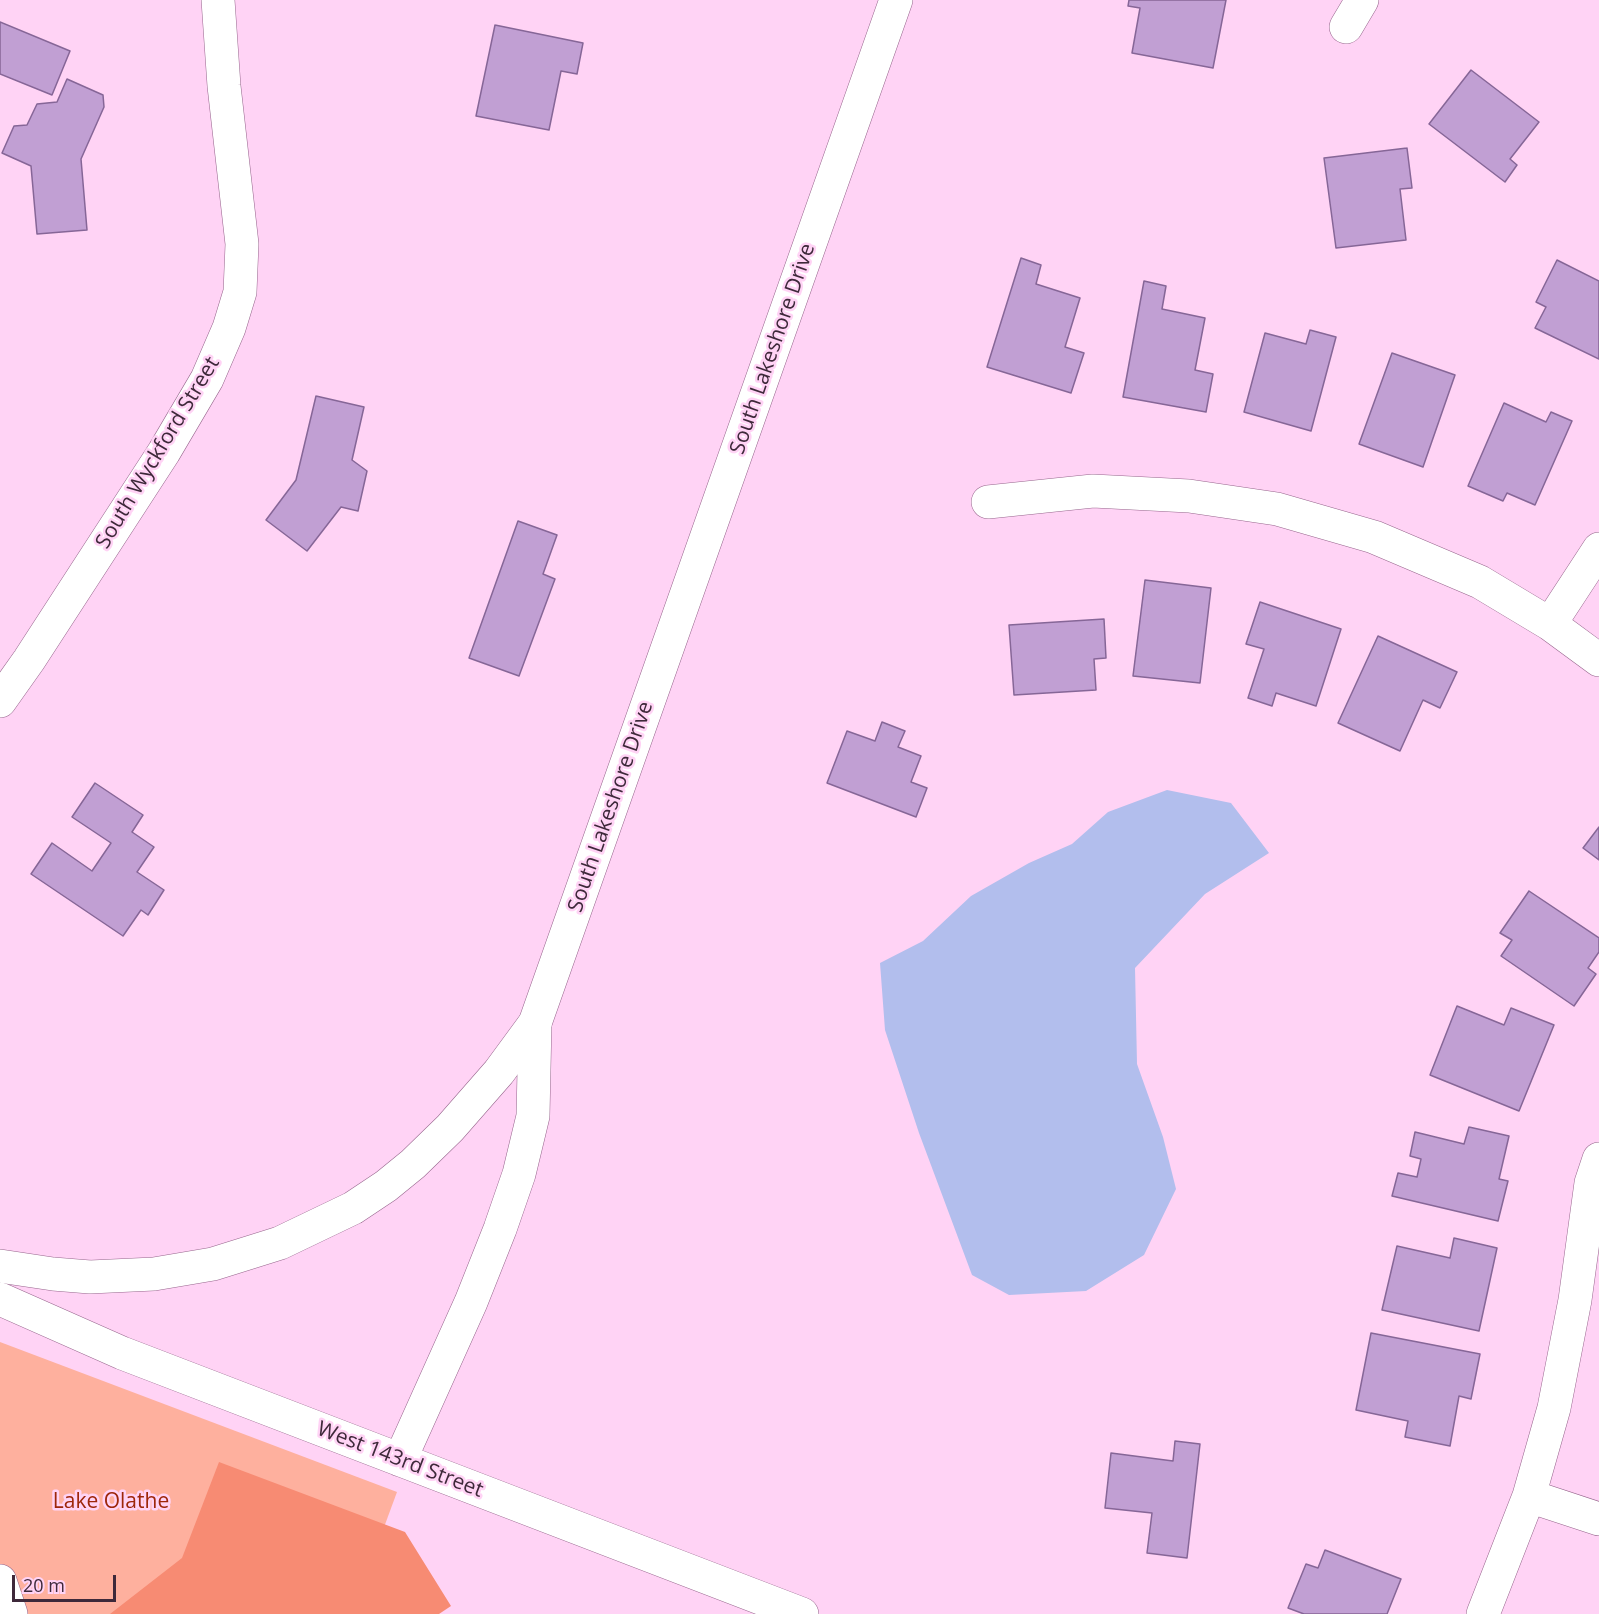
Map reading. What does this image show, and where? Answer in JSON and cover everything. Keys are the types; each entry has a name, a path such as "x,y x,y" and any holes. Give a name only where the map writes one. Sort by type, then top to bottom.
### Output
{"street":[{"name":"South Wyckford Street","path":"0,701 164,452 207,379 229,328 240,292 242,244 224,86 218,0"},
{"name":"South Lakeshore Drive","path":"0,1266 90,1277 154,1274 213,1264 280,1243 353,1208 413,1164 450,1128 499,1072 535,1023 896,0"},
{"path":"988,502 1093,491 1189,496 1277,509 1374,537 1480,582 1550,624 1599,660"},
{"path":"1550,624 1599,549"},
{"path":"400,1460 471,1302 519,1174 533,1116 535,1023"},
{"path":"1483,1614 1529,1496 1554,1408 1575,1300 1592,1183 1599,1159"},
{"name":"West 143rd Street","path":"0,1299 122,1353 802,1614"},
{"path":"1529,1496 1599,1519"},
{"path":"0,1581 11,1614"}],"green space":[{"name":"Lake Olathe","path":"0,1342 397,1492 352,1614 0,1614"}],"shaded area":[{"path":"219,1462 405,1532 451,1606 439,1614 110,1614 182,1558"}],"water":[{"path":"1167,790 1231,803 1269,853 1205,894 1135,968 1137,1064 1163,1137 1176,1189 1144,1255 1086,1291 1009,1295 972,1275 919,1133 885,1030 880,963 923,941 971,896 1029,863 1072,844 1108,812"}],"building":[{"path":"1129,0 1226,0 1213,68 1132,53 1140,8 1128,6"},
{"path":"0,22 70,51 52,95 0,74"},
{"path":"495,25 583,43 577,74 561,71 549,130 476,116"},
{"path":"1471,70 1539,122 1510,159 1517,165 1505,182 1429,124"},
{"path":"67,79 103,95 104,107 81,159 87,230 37,234 31,166 2,153 14,126 27,125 37,104 57,102"},
{"path":"1407,148 1412,188 1400,189 1406,240 1336,248 1324,158"},
{"path":"1021,258 1041,265 1036,284 1080,298 1065,347 1084,353 1071,393 987,367"},
{"path":"1557,260 1599,281 1599,359 1535,328 1546,307 1536,302"},
{"path":"1144,281 1166,286 1162,309 1205,318 1195,370 1213,374 1206,412 1123,397"},
{"path":"1310,330 1336,337 1311,431 1244,412 1265,333 1306,344"},
{"path":"1392,353 1455,375 1423,467 1359,444"},
{"path":"316,396 364,407 352,460 367,471 358,511 341,507 307,551 266,520 296,480"},
{"path":"1504,403 1546,422 1551,412 1572,421 1535,505 1507,493 1503,501 1468,486"},
{"path":"518,521 557,535 543,574 555,579 519,676 469,658"},
{"path":"1145,580 1211,588 1200,683 1133,676"},
{"path":"1260,602 1341,629 1316,706 1276,693 1272,706 1248,698 1264,649 1246,644"},
{"path":"1104,619 1106,658 1094,659 1096,690 1014,695 1009,625"},
{"path":"1378,636 1457,672 1440,708 1423,700 1400,751 1338,723"},
{"path":"882,722 905,731 898,747 921,756 911,782 927,788 916,817 827,783 847,731 875,741"},
{"path":"95,783 143,815 132,832 154,847 137,872 164,890 148,915 141,910 123,936 31,874 52,843 92,871 111,843 72,817"},
{"path":"1599,827 1599,860 1583,848"},
{"path":"1529,891 1599,938 1599,952 1588,968 1596,974 1574,1006 1501,956 1512,940 1500,933"},
{"path":"1457,1006 1504,1025 1511,1008 1554,1025 1519,1111 1430,1075"},
{"path":"1469,1127 1509,1136 1499,1179 1508,1181 1498,1221 1392,1196 1398,1173 1417,1177 1421,1159 1410,1156 1415,1132 1464,1144"},
{"path":"1454,1238 1497,1248 1479,1331 1382,1310 1397,1246 1450,1258"},
{"path":"1371,1333 1480,1354 1471,1399 1459,1396 1450,1446 1405,1437 1408,1421 1356,1410"},
{"path":"1175,1441 1200,1444 1187,1558 1147,1553 1152,1513 1105,1508 1111,1453 1173,1461"},
{"path":"1325,1550 1401,1579 1387,1614 1304,1614 1288,1608 1306,1564 1318,1568"}]}
